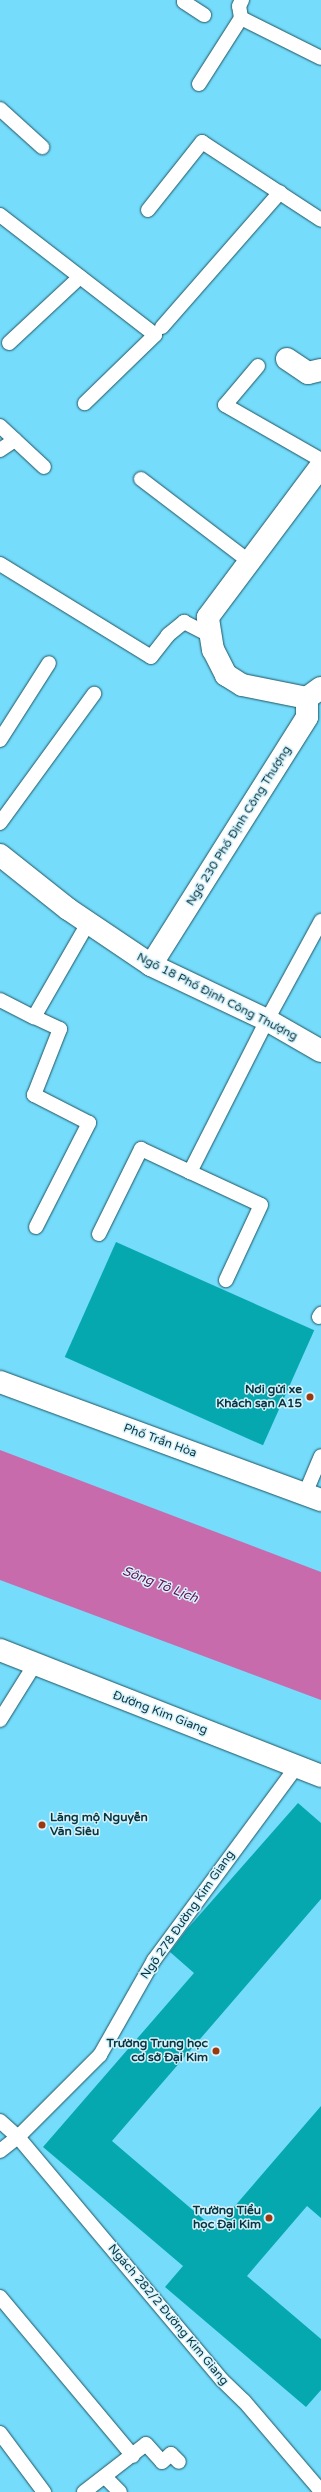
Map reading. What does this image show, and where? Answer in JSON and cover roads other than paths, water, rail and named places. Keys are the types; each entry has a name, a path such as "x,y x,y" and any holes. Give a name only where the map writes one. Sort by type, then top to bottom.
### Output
{"street":[{"path":"287,359 308,373 321,370"},
{"path":"314,706 242,685 226,675 213,650 208,618 321,466"},
{"name":"Ngõ 230 Phố Định Công Thượng","path":"151,965 314,706"},
{"name":"Ngõ 18 Phố Định Công Thượng","path":"0,855 88,924 151,965 267,1020 321,1051"},
{"name":"Phố Trần Hòa","path":"0,1382 313,1497"},
{"name":"Đường Kim Giang","path":"0,1650 321,1776"}],"lane":[{"path":"185,0 184,2 204,15"},
{"path":"199,84 241,18 239,6 242,0"},
{"path":"241,18 321,58"},
{"path":"0,108 42,147"},
{"path":"148,210 202,142 321,220"},
{"path":"162,327 280,192"},
{"path":"1,218 155,335 85,403"},
{"path":"8,343 80,277"},
{"path":"258,366 225,405 321,460"},
{"path":"0,426 44,467"},
{"path":"0,450 15,440"},
{"path":"141,479 250,562"},
{"path":"0,564 151,657 168,635 184,622 210,635"},
{"path":"0,740 49,663"},
{"path":"0,823 94,694"},
{"path":"190,1172 267,1020 321,921"},
{"path":"34,1017 88,924"},
{"path":"0,1000 60,1029 34,1095 89,1123 36,1227"},
{"path":"99,1234 140,1149 261,1205 226,1280"},
{"path":"313,1497 321,1456"},
{"path":"0,1720 35,1664"},
{"name":"Ngõ 278 Đường Kim Giang","path":"0,2151 18,2137 100,2055 154,1960 297,1766"},
{"name":"Ngách 282/2 Đường Kim Giang","path":"0,2121 18,2137 222,2380 244,2401 321,2491"},
{"path":"0,2297 133,2456"},
{"path":"0,2433 44,2492"},
{"path":"84,2492 133,2456 146,2444 162,2462 171,2454 179,2462"},
{"path":"105,2477 120,2492"}],"water":[{"name":"Sông Tô Lịch","path":"0,1450 321,1572 321,1700 0,1580"}],"place":[{"name":"Nơi gửi xe Khách sạn A15","path":"310,1397"},
{"name":"Lăng mộ Nguyễn Văn Siêu","path":"42,1825"},
{"name":"Trường Trung học cơ sở Đại Kim","path":"216,2051"},
{"name":"Trường Tiểu học Đại Kim","path":"269,2218"}]}
